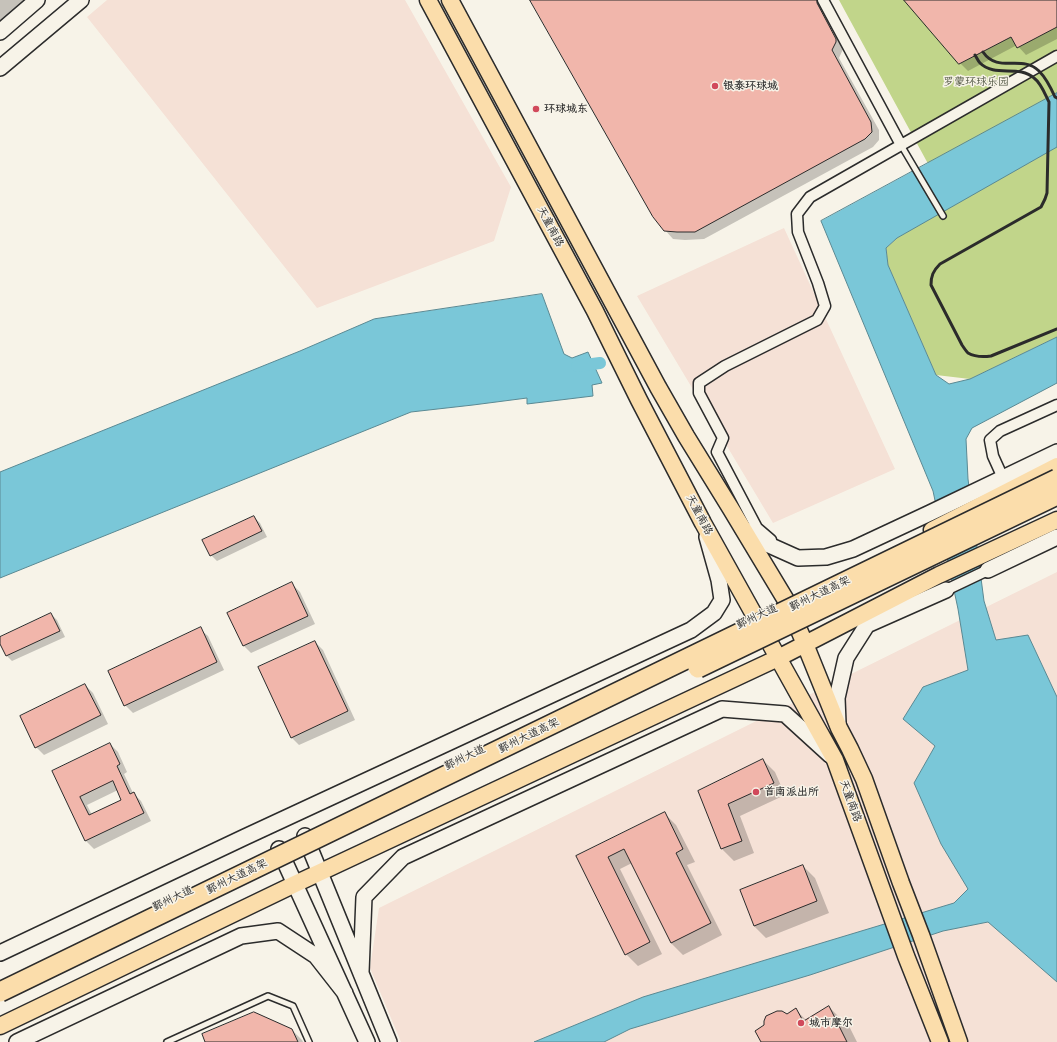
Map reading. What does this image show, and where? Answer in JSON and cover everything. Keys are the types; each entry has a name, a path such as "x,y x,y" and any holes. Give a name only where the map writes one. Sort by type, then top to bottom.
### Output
{"highway":[{"name":"鄞州大道高架","path":"0,992 1057,479"},
{"name":"鄞州大道高架","path":"0,1005 1057,495"}],"main road":[{"name":"天童南路","path":"428,0 595,311 703,523 835,760 906,956 939,1042"},
{"name":"天童南路","path":"450,0 658,387 686,436 787,602 806,644 839,728 864,779 959,1042"},
{"name":"鄞州大道","path":"0,982 279,849 787,602 925,533 979,498 1057,466"},
{"path":"0,1026 320,872 778,658 939,575 1057,520"}],"street":[{"path":"0,32 37,0"},
{"path":"0,68 81,0"},
{"path":"823,0 901,145"},
{"path":"783,551 757,528 717,452 723,438 699,392 699,383 725,366 817,320 825,306 818,282 798,232 797,214 810,197 1057,56"},
{"path":"1003,478 993,456 990,440 1000,431 1057,405"},
{"path":"731,509 743,529 769,545 798,558 826,557 853,549 930,513 979,498 1003,478 1057,452"},
{"name":"鄞州大道","path":"0,953 245,837 691,630 714,613 722,600 719,580 703,523"},
{"path":"839,728 838,698 846,658 867,625 946,590 1057,537"},
{"path":"361,972 364,897 403,857 722,709 785,714 835,760"},
{"path":"305,836 390,1042"},
{"path":"279,849 367,1042"},
{"path":"17,1042 241,936 278,931 316,956 345,993"}],"lane":[{"path":"901,145 943,216"},
{"path":"167,1042 268,996 292,1006 309,1042"}],"shaded area":[{"path":"107,0 405,0 511,187 494,241 317,308 87,17"},
{"path":"784,228 895,469 773,523 637,296"},
{"path":"1057,572 1057,1042 401,1042 370,968 379,908"}],"green space":[{"name":"罗蒙环球乐园","path":"839,0 1057,0 1057,337 970,379 936,375 888,265 886,248 897,238 951,206"}],"water":[{"path":"1057,93 1057,147 897,238 886,248 888,265 936,375 949,384 970,379 1057,337 1057,383 972,428 966,439 968,479 984,601 996,640 1028,635 1057,697 1057,982 988,922 943,931 810,975 630,1029 604,1042 534,1042 643,997 954,903 968,889 941,844 914,783 935,746 903,719 923,687 968,670 958,609 933,491 821,221"},
{"path":"542,294 564,354 572,358 588,352 602,383 592,385 593,396 527,404 527,398 411,412 0,578 0,472 300,351 374,319"}],"building":[{"name":"银泰环球城","path":"530,0 817,0 817,3 836,39 832,50 871,122 872,132 865,139 695,232 664,231 653,217"},
{"path":"904,0 1057,0 1057,27 1017,48 1011,37 959,64"},
{"path":"254,516 262,531 210,556 202,540"},
{"path":"292,582 308,616 243,646 227,613"},
{"path":"51,613 60,631 6,656 0,644 0,637"},
{"path":"201,627 217,662 124,706 108,671"},
{"path":"315,641 348,711 291,738 258,667"},
{"path":"85,684 101,715 35,748 20,716"},
{"path":"110,743 120,764 117,766 130,794 134,792 144,813 85,841 52,771","holes":["113,781 121,800 89,815 80,797"]},
{"path":"763,759 774,783 728,804 742,841 721,849 698,791"},
{"path":"665,812 683,849 676,853 711,923 671,943 624,849 608,857 650,942 625,955 576,856"},
{"path":"803,865 817,901 754,926 740,890"},
{"name":"城市摩尔","path":"829,1006 847,1042 761,1042 755,1031 764,1025 766,1016 777,1011 782,1011 787,1014 796,1008 803,1021"},
{"path":"254,1012 292,1029 298,1042 205,1042 202,1034"}],"waterway":[{"path":"577,366 600,363"}],"railway":[{"path":"983,52 996,62 1018,63 1032,66 1044,77 1057,98"},
{"path":"975,55 980,63 993,70 1014,71 1028,74 1036,80 1043,89 1049,102 1047,193 1041,207 940,264 933,274 931,285 962,345 967,352 971,354 985,357 991,356 1057,329"}],"place":[{"name":"银泰环球城","path":"715,86"},
{"name":"环球城东","path":"536,109"},
{"name":"首南派出所","path":"756,792"},
{"name":"城市摩尔","path":"801,1023"}]}
